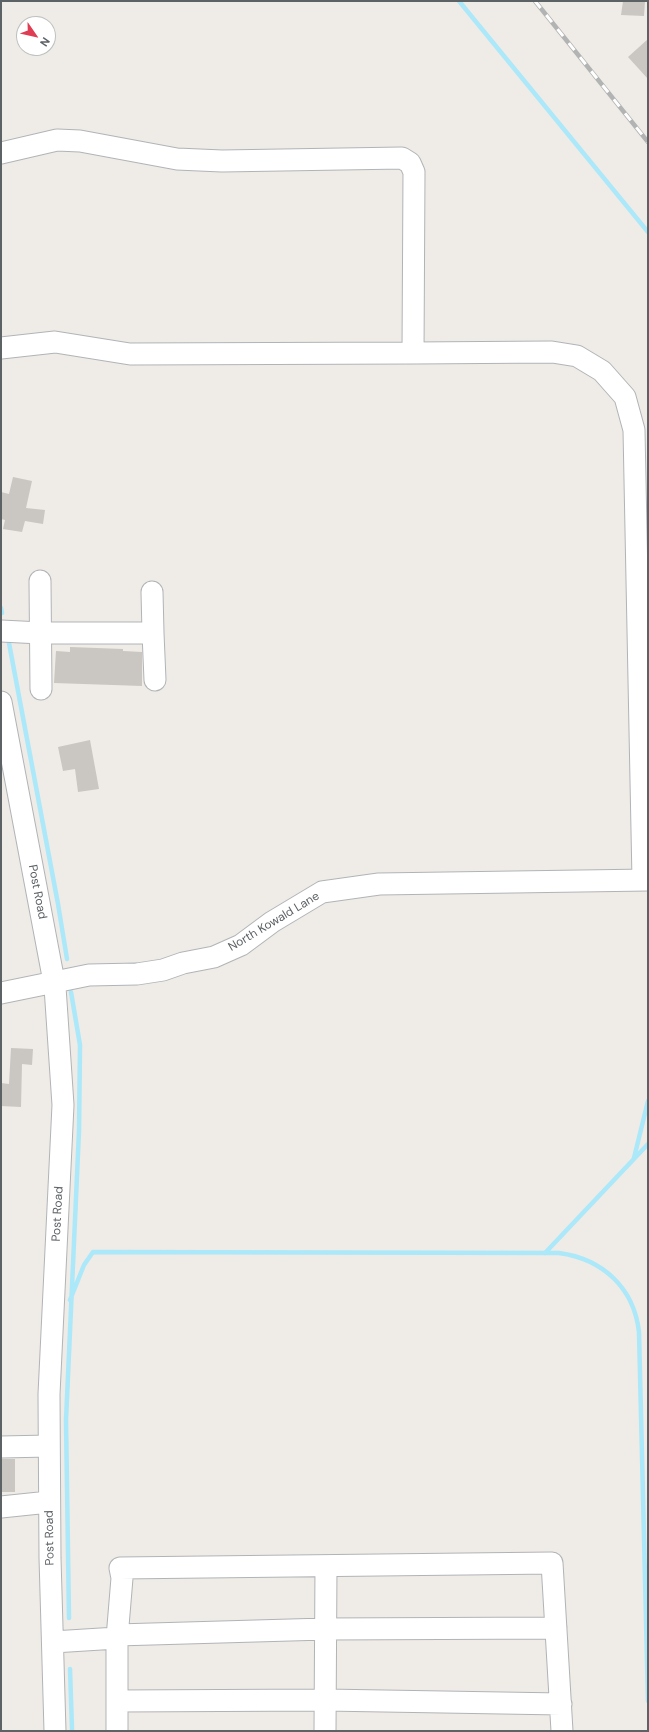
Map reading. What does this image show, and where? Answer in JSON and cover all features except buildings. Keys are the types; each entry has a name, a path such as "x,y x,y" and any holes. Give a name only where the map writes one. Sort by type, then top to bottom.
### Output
{"street":[{"path":"1,152 57,140 80,141 178,159 222,161 402,158 410,162 414,172 413,353"},
{"path":"1,348 54,342 130,354 552,352 577,356 602,370 624,397 634,430 646,880"},
{"path":"40,581 41,689"},
{"path":"152,592 155,680"},
{"path":"1,630 40,634 153,633"},
{"name":"Post Road","path":"2,712 54,983 63,1105 49,1394 49,1502 56,1731"},
{"name":"North Kowald Lane","path":"1,993 89,975 138,974 163,970 183,963 214,957 241,945 272,922 322,892 379,884 646,880"},
{"path":"1,1447 49,1446"},
{"path":"1,1507 49,1502"},
{"path":"117,1731 117,1637 122,1578 120,1568 552,1563 562,1731"},
{"path":"325,1731 326,1566"},
{"path":"53,1642 117,1637 325,1629 556,1628"},
{"path":"117,1701 325,1700 561,1704"}],"waterway":[{"path":"459,1 648,232"},
{"path":"1,608 2,613"},
{"path":"9,643 67,959"},
{"path":"69,1618 66,1420 79,1131 80,1045 71,992"},
{"path":"634,1158 648,1101"},
{"path":"545,1253 648,1144"},
{"path":"70,1300 84,1265 93,1252 559,1253 575,1256 602,1269 614,1278 631,1302 636,1316 639,1332 648,1701"},
{"path":"70,1669 72,1729"}],"railway":[{"path":"535,1 648,142"}]}
